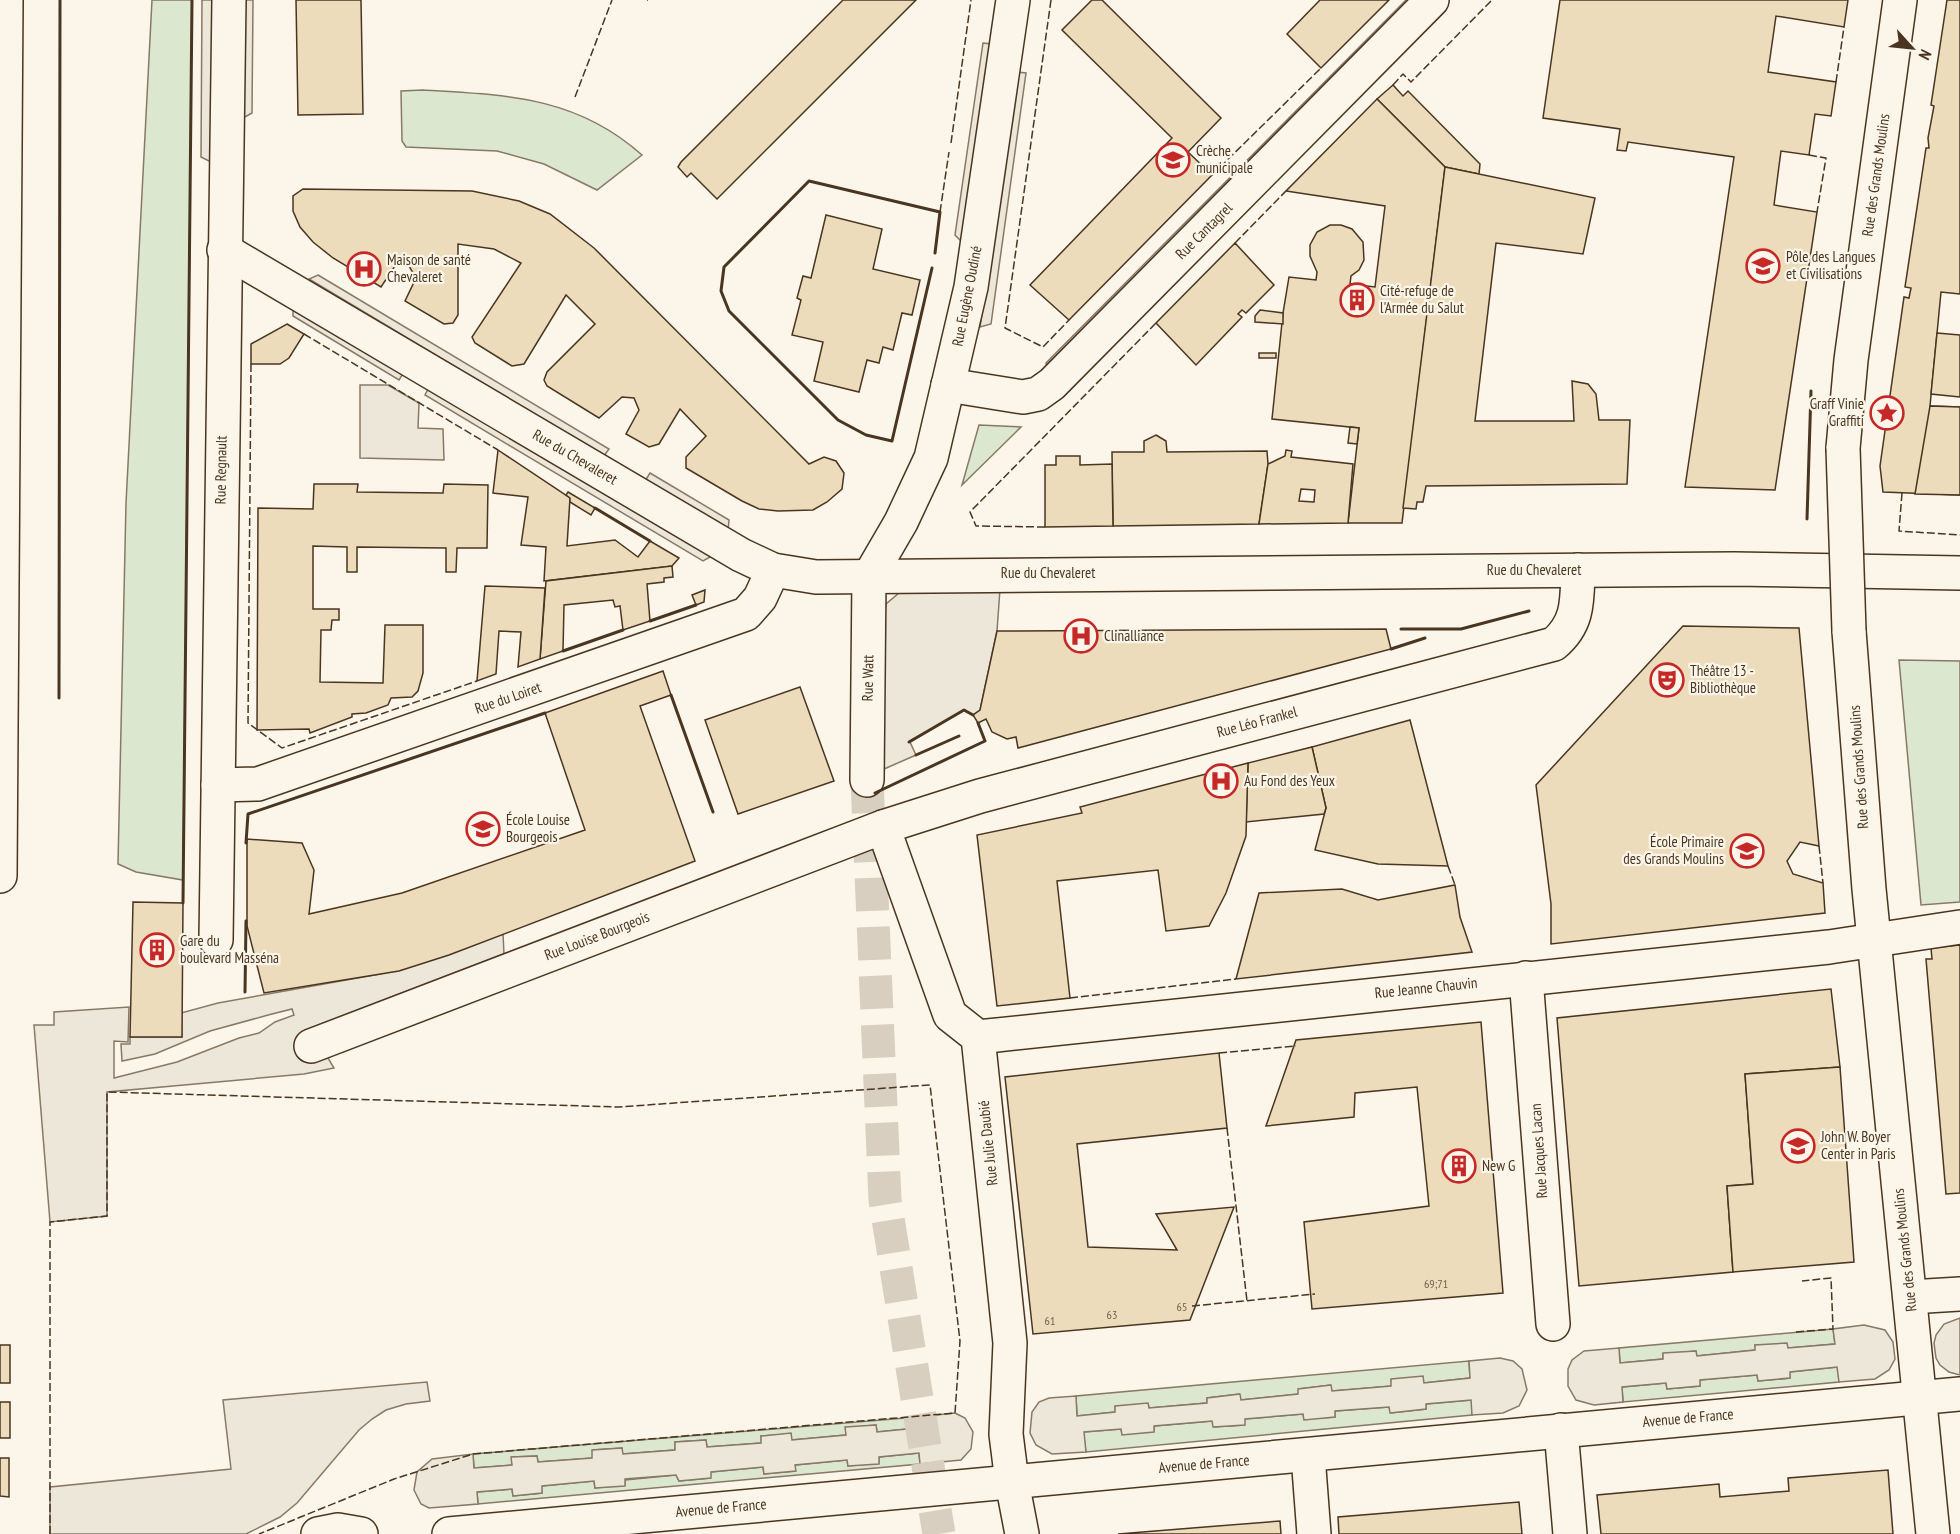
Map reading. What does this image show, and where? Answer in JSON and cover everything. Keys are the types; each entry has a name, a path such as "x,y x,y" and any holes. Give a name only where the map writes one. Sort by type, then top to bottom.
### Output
{"street":[{"path":"0,876 6,0"},
{"name":"Rue Regnault","path":"216,940 229,0"},
{"name":"Rue Eugène Oudiné","path":"869,577 901,522 927,466 948,385 971,287 1013,0"},
{"name":"Rue Cantagrel","path":"948,385 1023,397 1038,394 1052,384 1432,0"},
{"name":"Rue des Grands Moulins","path":"1900,0 1851,360 1843,448 1849,631 1874,939 1933,1534"},
{"name":"Rue du Chevaleret","path":"224,250 741,555 773,570 816,577 1001,573 1578,570 1850,570 1960,573"},
{"name":"Rue du Loiret","path":"218,785 258,784 746,614 759,598 773,570"},
{"name":"Rue Léo Frankel","path":"883,827 980,796 1554,644 1572,624 1577,608 1578,570"},
{"name":"Rue Watt","path":"867,780 869,577"},
{"path":"883,827 950,1015 978,1037"},
{"name":"Rue Louise Bourgeois","path":"311,1046 883,827"},
{"name":"Rue Jeanne Chauvin","path":"978,1037 1829,946 1960,927"},
{"name":"Rue Jacques Lacan","path":"1526,978 1553,1324"},
{"name":"Rue Julie Daubié","path":"978,1037 1010,1343 1006,1434 1022,1534"},
{"path":"1910,1298 1960,1294"},
{"name":"Avenue de France","path":"449,1534 1960,1394"},
{"path":"1561,1430 1570,1534"},
{"path":"1308,1456 1314,1534"},
{"path":"318,1534 338,1530 361,1534"}],"green space":[{"path":"152,0 192,0 183,880 136,872 118,864 126,503"},
{"path":"423,90 511,97 566,110 617,135 642,155 597,190 544,164 497,151 406,147 402,141 401,91"},
{"path":"979,425 1021,427 962,485"},
{"path":"1899,660 1960,661 1960,902 1921,905"},
{"path":"1833,1329 1835,1344 1788,1348 1755,1345 1756,1350 1696,1356 1696,1351 1663,1354 1663,1359 1620,1363 1619,1348"},
{"path":"1469,1361 1470,1378 1423,1383 1423,1377 1391,1380 1392,1386 1332,1391 1330,1385 1299,1389 1299,1394 1240,1400 1239,1394 1207,1398 1207,1403 1149,1408 1148,1404 1115,1407 1116,1412 1077,1416 1076,1396"},
{"path":"1838,1367 1839,1382 1623,1402 1622,1387 1666,1383 1667,1389 1700,1386 1699,1380 1757,1375 1758,1381 1790,1378 1789,1372"},
{"path":"1472,1400 1472,1415 1086,1452 1083,1432 1121,1429 1122,1434 1154,1431 1154,1426 1213,1421 1214,1427 1244,1425 1244,1419 1303,1414 1304,1419 1335,1417 1335,1411 1389,1407 1391,1413 1426,1409 1426,1404"},
{"path":"917,1417 917,1428 877,1432 876,1425 846,1428 846,1435 791,1440 791,1434 761,1436 762,1443 707,1447 706,1440 675,1442 675,1450 622,1454 622,1448 593,1450 593,1458 538,1462 537,1456 512,1457 512,1465 474,1468 473,1454"},
{"path":"919,1453 920,1464 478,1504 477,1492 512,1489 513,1496 542,1493 541,1486 594,1481 595,1488 625,1485 625,1480 676,1475 679,1481 710,1478 710,1472 763,1467 764,1474 795,1471 795,1465 847,1460 848,1466 879,1463 879,1457"}],"shaded area":[{"path":"202,0 212,0 211,162 201,157"},
{"path":"244,0 253,0 252,113 243,118"},
{"path":"1406,0 1418,0 1048,374 1046,363"},
{"path":"983,43 991,44 964,244 955,235"},
{"path":"1017,72 1026,73 991,324 980,327"},
{"path":"318,275 609,449 604,456 309,279"},
{"path":"293,305 404,372 399,380 293,316"},
{"path":"360,385 388,385 419,403 418,428 443,429 444,460 360,458"},
{"path":"429,387 712,556 703,561 425,395"},
{"path":"650,473 729,520 728,531 645,481"},
{"path":"1000,589 997,631 980,710 973,715 964,710 910,742 916,755 884,769 883,629 886,604 899,593"},
{"path":"503,934 504,954 305,1030 316,1061 328,1058 334,1068 304,1074 107,1092 107,1216 50,1222 34,1025 54,1025 54,1012 129,1007 128,1042 114,1041 114,1078 177,1062 239,1038 259,1033 275,1022 294,1015 292,1009 272,1014 210,1031 155,1054 122,1061 121,1044 130,1044 130,1037 182,1037 181,1013 218,1003 380,974"},
{"path":"1960,1318 1960,1375 1949,1372 1940,1365 1936,1358 1934,1343 1936,1335 1944,1324"},
{"path":"1864,1325 1885,1330 1893,1342 1895,1359 1889,1370 1875,1379 1839,1382 1837,1367 1790,1372 1790,1378 1758,1381 1757,1375 1700,1380 1700,1386 1667,1389 1666,1383 1622,1387 1623,1402 1594,1405 1576,1400 1568,1386 1568,1369 1572,1360 1584,1351 1619,1348 1620,1363 1663,1359 1663,1353 1696,1351 1697,1356 1755,1350 1755,1345 1787,1343 1788,1348 1835,1344 1833,1329"},
{"path":"1500,1358 1513,1361 1522,1369 1527,1390 1519,1406 1503,1413 1472,1415 1471,1400 1426,1404 1426,1409 1390,1413 1389,1407 1335,1411 1335,1417 1304,1420 1303,1414 1245,1419 1245,1425 1213,1427 1212,1421 1154,1426 1154,1432 1122,1435 1121,1429 1084,1432 1086,1452 1052,1454 1036,1445 1030,1433 1032,1412 1039,1402 1049,1398 1076,1396 1077,1416 1115,1412 1115,1406 1148,1403 1149,1408 1207,1403 1207,1398 1240,1394 1241,1400 1298,1394 1298,1389 1331,1385 1332,1391 1391,1386 1391,1379 1423,1376 1424,1383 1470,1378 1469,1361"},
{"path":"427,1382 430,1401 406,1404 386,1410 372,1419 359,1430 297,1503 280,1517 246,1534 50,1534 50,1487 231,1469 223,1400"},
{"path":"955,1413 965,1418 973,1432 971,1449 961,1460 920,1464 919,1453 879,1457 879,1464 848,1466 847,1460 795,1465 796,1471 764,1474 763,1467 711,1472 711,1478 679,1481 676,1475 625,1479 625,1486 595,1488 594,1481 542,1486 542,1493 513,1496 512,1489 477,1492 478,1504 429,1508 421,1504 414,1490 417,1472 432,1459 473,1454 474,1468 512,1465 511,1457 537,1456 538,1462 592,1458 592,1450 622,1448 623,1454 675,1450 675,1442 706,1440 707,1447 761,1443 761,1436 791,1433 792,1440 846,1435 845,1427 876,1425 877,1432 917,1428 917,1417"}],"building":[{"path":"296,0 361,0 363,114 298,115"},
{"path":"843,0 916,0 717,199 691,173 687,177 678,167 681,162"},
{"name":"Crèche municipale","path":"1092,0 1102,0 1221,118 1188,152 1212,175 1069,320 1030,285 1172,138 1062,30"},
{"path":"1320,0 1389,0 1321,68 1287,34"},
{"name":"Pôle des Langues et Civilisations","path":"1560,0 1848,0 1844,27 1776,16 1768,72 1836,82 1831,116 1815,114 1809,155 1781,151 1774,205 1817,212 1775,490 1685,487 1734,157 1628,142 1626,151 1617,150 1620,129 1543,118"},
{"path":"1947,0 1960,0 1960,294 1941,292 1930,406 1960,407 1960,495 1883,492 1880,466 1904,297 1909,298 1911,288 1905,287 1926,148 1929,148 1928,138 1934,106 1931,105"},
{"path":"1393,85 1403,96 1408,91 1480,164 1479,174 1445,167 1377,99"},
{"name":"Cité-refuge de l'Armée du Salut","path":"1377,99 1445,167 1402,523 1348,523 1359,428 1272,419 1283,313 1289,277 1316,280 1317,272 1310,256 1310,245 1317,232 1330,225 1341,225 1352,229 1363,242 1364,260 1359,270 1351,276 1350,284 1375,287 1385,206 1286,191"},
{"path":"1445,167 1595,198 1583,254 1496,243 1475,421 1574,421 1572,381 1588,384 1596,394 1599,420 1630,420 1627,484 1426,486 1423,502 1417,502 1416,509 1403,508"},
{"path":"303,189 472,191 519,201 550,214 594,248 809,464 824,457 836,461 844,473 842,489 813,510 759,509 742,501 686,468 686,457 706,436 680,409 659,444 649,447 626,434 639,410 634,398 622,397 599,418 547,386 544,380 547,372 595,324 566,295 524,364 512,366 475,343 472,337 521,263 494,249 458,244 458,315 453,323 444,324 405,301 416,278 409,266 395,266 381,287 333,258 313,242 300,227 293,211 293,196"},
{"path":"826,215 882,229 873,269 920,280 912,315 902,313 893,350 883,347 879,363 867,360 859,392 814,381 823,342 792,335 801,300 797,298 803,276 811,278"},
{"path":"1235,243 1274,285 1246,313 1242,310 1238,314 1242,317 1196,365 1156,323"},
{"path":"1260,310 1283,313 1283,324 1255,322 1255,316"},
{"path":"287,324 304,334 289,358 280,364 251,364 251,344"},
{"path":"1937,333 1960,335 1960,397 1931,394"},
{"path":"1259,353 1276,353 1276,358 1259,358"},
{"path":"1930,406 1960,407 1960,495 1915,494"},
{"path":"1350,427 1359,428 1357,444 1348,443"},
{"path":"1156,435 1166,441 1167,452 1267,451 1268,464 1259,524 1113,526 1112,452 1144,452 1144,441"},
{"path":"498,450 570,498 567,546 615,540 638,557 650,541 679,558 672,566 544,581 546,547 521,545 528,497 493,493"},
{"path":"1286,450 1292,451 1291,457 1353,464 1348,523 1259,524 1268,464 1285,456","holes":["1301,489 1315,490 1314,502 1299,501"]},
{"path":"1056,456 1080,456 1080,465 1112,464 1113,526 1045,527 1045,465 1056,465"},
{"path":"314,484 358,484 357,492 443,493 444,484 488,485 487,548 457,548 456,572 446,572 446,548 357,547 357,572 347,572 347,547 313,546 313,609 339,609 339,620 332,620 331,630 321,630 320,682 383,683 385,625 423,625 423,673 418,691 412,697 391,698 388,705 366,713 352,714 352,717 310,733 309,729 257,730 258,508 313,509"},
{"path":"568,492 595,508 591,515 570,502 570,498 566,495"},
{"path":"672,566 673,577 664,578 664,582 647,584 650,621 623,630 620,606 615,607 613,600 564,605 563,651 540,659 546,581"},
{"path":"485,586 545,588 540,659 518,667 521,632 499,631 496,674 477,681"},
{"path":"705,590 704,602 696,605 692,595"},
{"path":"1683,626 1799,628 1819,846 1800,842 1787,861 1793,874 1823,883 1825,913 1551,944 1551,904 1536,785"},
{"path":"1386,629 1391,649 1018,748 1016,737 1007,739 992,732 986,719 978,723 973,715 980,710 997,631"},
{"path":"663,671 671,695 640,706 695,861 449,955 399,971 264,993 247,926 247,839 302,843 314,870 309,914 402,893 585,830 545,713"},
{"path":"800,687 834,781 738,814 705,720"},
{"path":"1410,720 1448,866 1378,864 1315,850 1326,808 1312,747"},
{"path":"1312,747 1326,808 1324,814 1246,822 1248,763"},
{"path":"1248,763 1246,836 1226,893 1209,926 1166,931 1158,870 1057,881 1070,998 997,1006 977,835 1082,813 1080,807"},
{"path":"1455,885 1460,917 1472,952 1236,979 1259,893 1342,889 1378,900"},
{"name":"Gare du boulevard Masséna","path":"133,902 183,903 182,1037 130,1037"},
{"path":"1960,945 1960,1193 1946,1194 1926,959 1932,959 1931,948"},
{"path":"1831,989 1840,1067 1745,1074 1753,1184 1727,1186 1733,1272 1579,1286 1557,1018"},
{"name":"New G","path":"1481,1022 1503,1293 1312,1309 1304,1222 1429,1206 1417,1087 1355,1093 1354,1117 1266,1126 1296,1040"},
{"path":"1219,1053 1227,1128 1077,1144 1088,1247 1177,1250 1156,1214 1234,1207 1190,1320 1033,1334 1005,1077"},
{"name":"John W. Boyer Center in Paris","path":"1840,1067 1854,1262 1733,1272 1727,1186 1753,1184 1745,1074"},
{"path":"0,1345 10,1345 10,1383 0,1383"},
{"path":"0,1402 10,1402 10,1438 0,1438"},
{"path":"0,1458 9,1458 9,1497 0,1496"},
{"path":"1888,1470 1893,1534 1601,1534 1597,1495 1719,1484 1720,1497 1789,1491 1788,1478"},
{"path":"1519,1502 1522,1534 1339,1534 1338,1517"},
{"path":"1280,1521 1281,1534 1118,1534 1155,1531"}],"tunnel":[{"path":"867,780 885,1200 939,1534"}],"fence":[{"path":"575,97 612,0"},
{"path":"951,143 971,0"},
{"path":"1051,0 1005,328 1043,347 1069,320"},
{"path":"1393,85 1403,74 1411,82 1492,0"},
{"path":"1836,82 1844,27"},
{"path":"1212,175 1321,68"},
{"path":"940,212 949,152"},
{"path":"1809,155 1826,158 1817,212"},
{"path":"1235,243 1286,191"},
{"path":"1045,527 976,526 970,512 1156,323"},
{"path":"304,334 498,450"},
{"path":"251,364 248,723 282,748 477,681"},
{"path":"1902,493 1899,531 1960,535"},
{"path":"1819,846 1823,883"},
{"path":"1448,866 1455,885"},
{"path":"1070,998 1236,979"},
{"path":"1219,1053 1296,1046"},
{"path":"50,1534 50,1222 107,1216 107,1092 618,1107 930,1085 960,1341 955,1413 473,1454 394,1479 259,1534"},
{"path":"1227,1128 1247,1301"},
{"path":"1796,1332 1833,1329 1831,1278 1802,1281"},
{"path":"1192,1306 1315,1294"}],"wall":[{"path":"59,698 60,0"},
{"path":"183,903 192,0"},
{"path":"932,268 892,441 866,435 838,420 729,311 721,291 724,267 809,181 940,212 935,253"},
{"path":"1807,519 1811,391"},
{"path":"595,508 650,541"},
{"path":"650,621 696,605"},
{"path":"1401,629 1461,629 1529,611"},
{"path":"563,651 623,630"},
{"path":"1391,649 1425,638"},
{"path":"671,695 713,812"},
{"path":"909,742 964,710 973,715"},
{"path":"246,843 248,814 545,713"},
{"path":"875,793 985,741 978,723"},
{"path":"916,755 959,736"},
{"path":"245,992 246,921"}],"place":[{"name":"Crèche municipale","path":"1173,160"},
{"name":"Pôle des Langues et Civilisations","path":"1763,266"},
{"name":"Maison de santé Chevaleret","path":"364,269"},
{"name":"Cité-refuge de l'Armée du Salut","path":"1357,300"},
{"name":"Graff Vinie Graffiti","path":"1887,413"},
{"name":"Clinalliance","path":"1081,636"},
{"name":"Théâtre 13 - Bibliothèque","path":"1667,680"},
{"name":"Au Fond des Yeux","path":"1221,781"},
{"name":"École Louise Bourgeois","path":"483,829"},
{"name":"École Primaire des Grands Moulins","path":"1747,851"},
{"name":"Gare du boulevard Masséna","path":"157,950"},
{"name":"John W. Boyer Center in Paris","path":"1798,1146"},
{"name":"New G","path":"1459,1166"}]}
